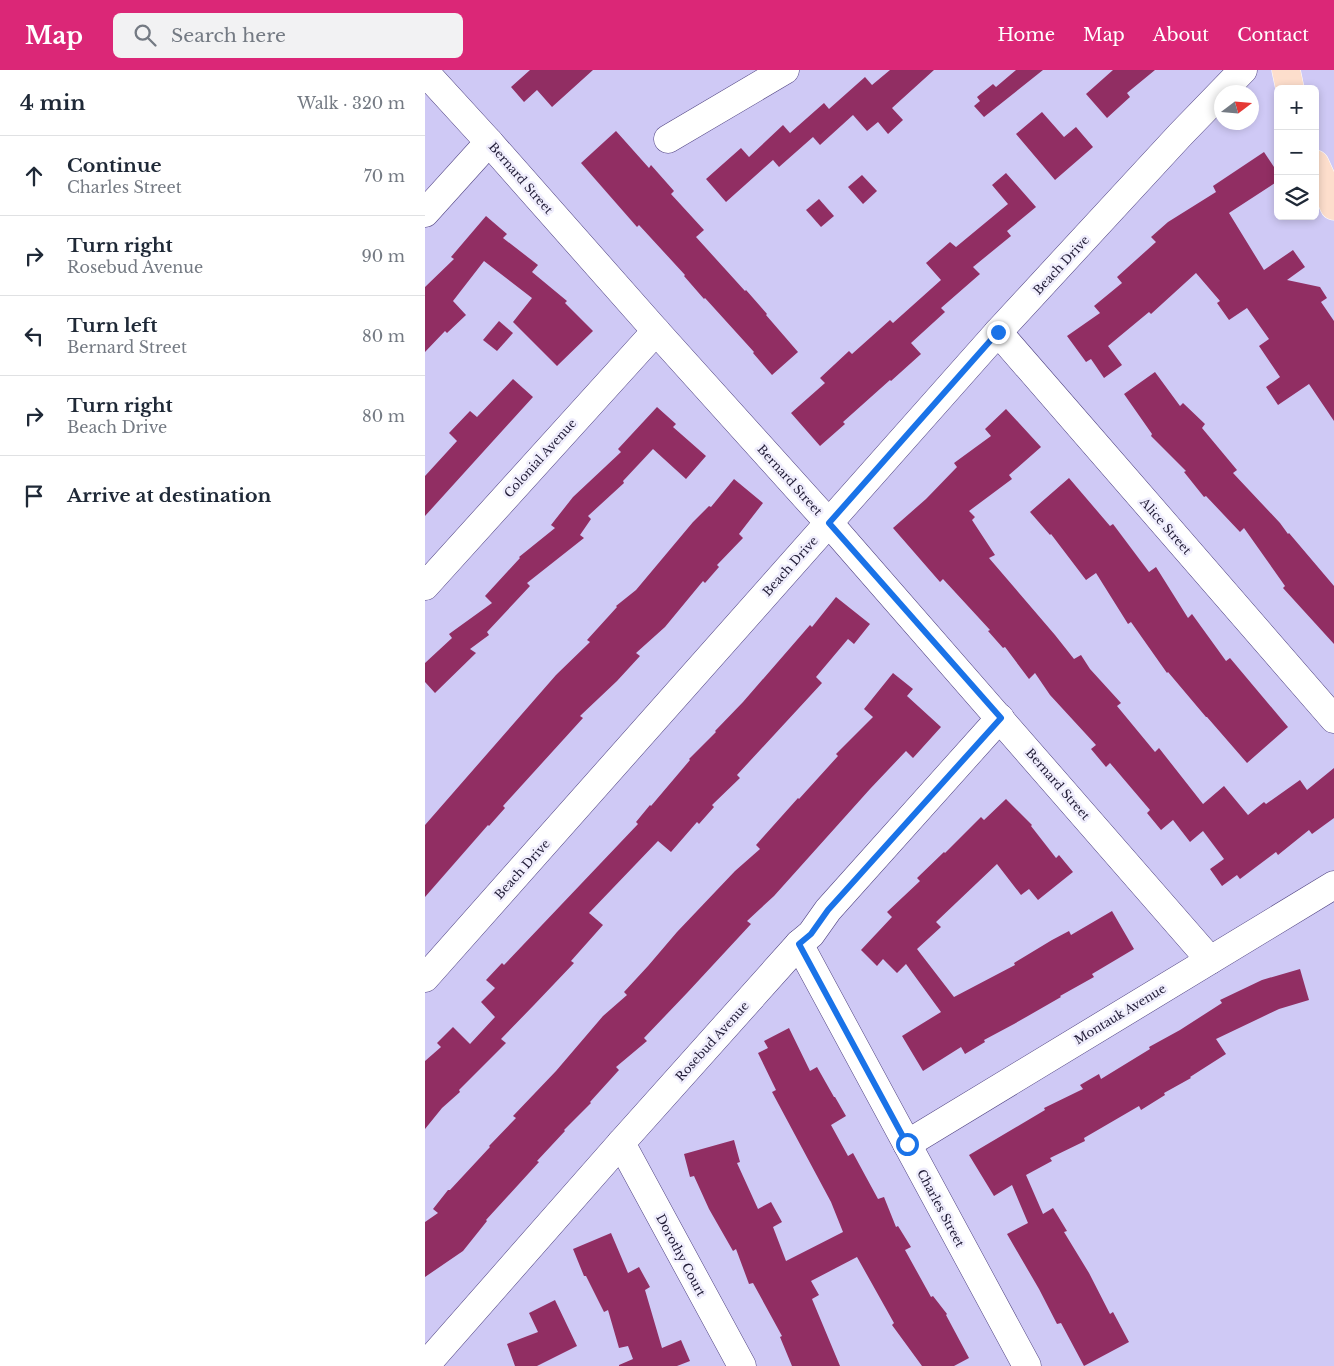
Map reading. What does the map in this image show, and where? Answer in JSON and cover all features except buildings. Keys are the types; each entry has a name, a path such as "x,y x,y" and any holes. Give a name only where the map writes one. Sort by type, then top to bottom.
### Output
{"main road":[{"path":"1287,70 1289,85"},
{"path":"1319,173 1334,206"}],"street":[{"path":"667,139 785,70"},
{"name":"Beach Drive","path":"425,978 998,332 1180,135 1243,70"},
{"name":"Bernard Street","path":"425,72 829,523 1210,960"},
{"path":"425,213 489,142"},
{"name":"Colonial Avenue","path":"425,586 655,331"},
{"name":"Alice Street","path":"998,332 1334,719"},
{"name":"Rosebud Avenue","path":"425,1366 449,1355 621,1143 799,944 811,934 828,910 1001,718"},
{"name":"Montauk Avenue","path":"907,1144 1334,885"},
{"name":"Charles Street","path":"799,944 1027,1366"},
{"name":"Dorothy Court","path":"621,1143 742,1366"}],"route":[{"path":"907,1144 799,944 811,934 828,910 1001,718 829,523 998,332"}]}
